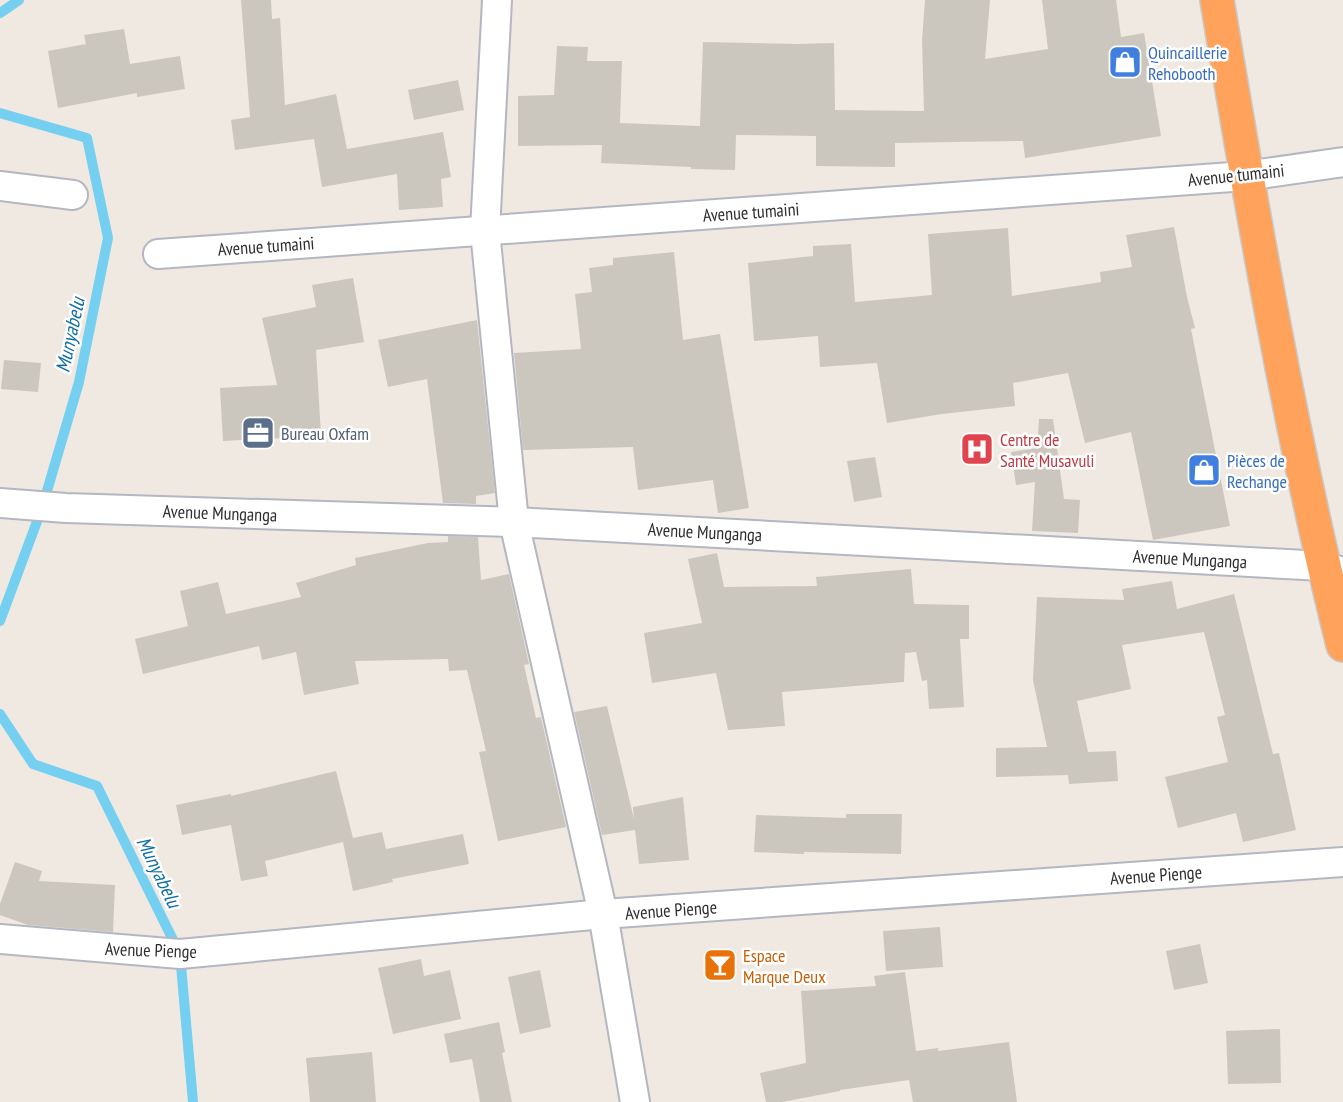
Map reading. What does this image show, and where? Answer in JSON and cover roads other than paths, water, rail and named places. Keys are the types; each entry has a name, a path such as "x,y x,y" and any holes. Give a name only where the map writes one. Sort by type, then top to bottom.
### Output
{"highway":[{"path":"1217,0 1246,176 1281,361 1333,569 1343,645"}],"street":[{"path":"497,0 485,231 514,522 603,914 635,1102"},
{"name":"Avenue tumaini","path":"158,254 1246,176 1343,162"},
{"path":"0,186 73,195"},
{"name":"Avenue Munganga","path":"10,504 66,508 514,522 1333,569"},
{"name":"Avenue Pienge","path":"0,939 180,954 603,914 1343,862"}],"waterway":[{"name":"Munyabelu","path":"0,13 19,0"},
{"name":"Munyabelu","path":"0,113 87,138 108,238 79,382 42,508 0,621"},
{"name":"Munyabelu","path":"0,714 33,764 97,786 180,954 193,1102"}],"place":[{"name":"Quincaillerie Rehobooth","path":"1125,62"},
{"name":"Bureau Oxfam","path":"258,433"},
{"name":"Centre de Santé Musavuli","path":"977,449"},
{"name":"Pièces de Rechange","path":"1204,470"},
{"name":"Espace Marque Deux","path":"720,965"}]}
